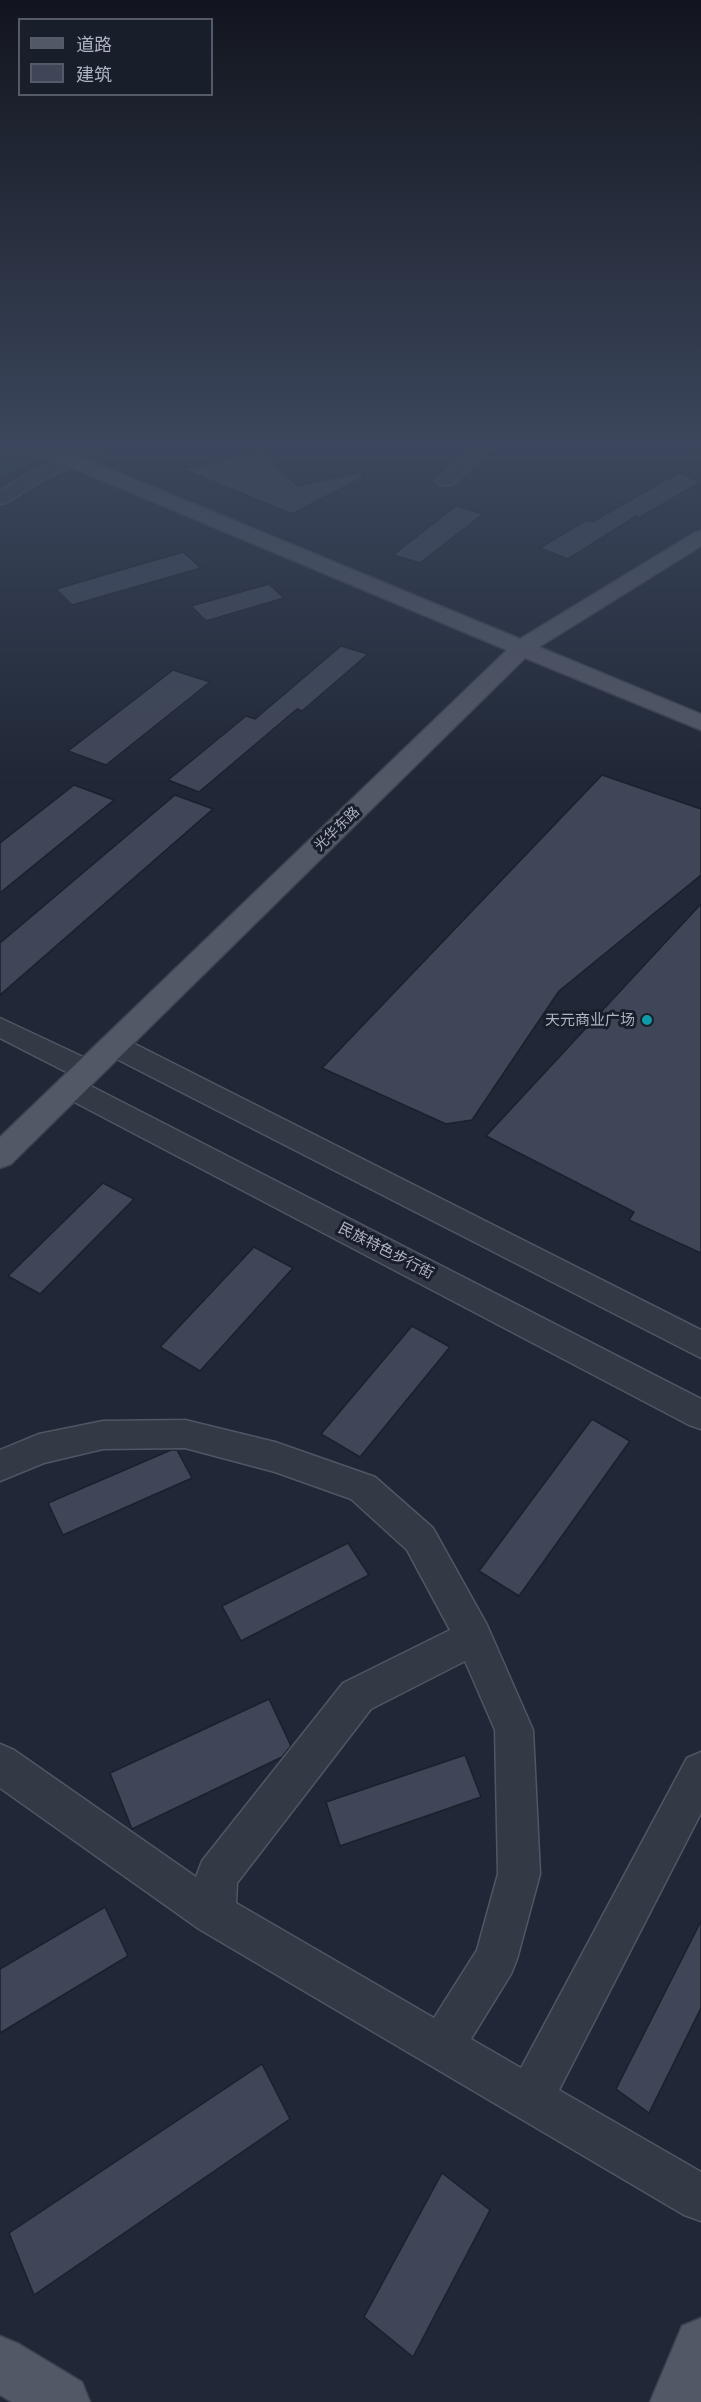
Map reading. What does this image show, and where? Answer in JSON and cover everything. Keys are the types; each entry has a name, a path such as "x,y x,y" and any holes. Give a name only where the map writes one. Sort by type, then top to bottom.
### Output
{"main road":[{"path":"312,561 701,723"},
{"name":"光华东路","path":"0,1156 115,1046 482,659 522,648 662,561"},
{"path":"345,575 369,600 462,641 482,659"},
{"path":"678,2402 701,2345"},
{"path":"0,2362 62,2402"}],"street":[{"name":"民族特色步行街","path":"0,1027 80,1079 701,1414"},
{"path":"115,1046 701,1345"},
{"path":"0,1466 39,1449 103,1436 185,1434 275,1456 363,1488 420,1539 474,1637 514,1730 519,1874 496,1959 441,2047"},
{"path":"214,1914 217,1876 357,1696 474,1637"},
{"path":"0,1764 214,1914 701,2198"},
{"path":"530,2098 701,1772"}],"building":[{"path":"152,561 193,561 201,568 72,605 56,589"},
{"path":"269,584 284,598 206,621 191,606"},
{"path":"341,646 368,654 302,711 297,709 199,792 168,780 246,716 255,719"},
{"path":"173,670 210,682 106,765 68,751"},
{"path":"602,775 701,809 701,875 559,991 472,1120 446,1124 322,1068"},
{"path":"74,785 114,800 0,893 0,843"},
{"path":"175,795 213,809 0,995 0,943"},
{"name":"天元商业广场","path":"701,904 701,1253 629,1220 634,1212 486,1136"},
{"path":"103,1183 134,1199 40,1294 8,1276"},
{"path":"254,1247 293,1268 200,1371 160,1347"},
{"path":"412,1326 450,1347 360,1457 321,1434"},
{"path":"592,1419 630,1441 519,1596 479,1571"},
{"path":"171,1450 177,1450 192,1478 63,1535 48,1503"},
{"path":"348,1543 369,1575 241,1641 222,1606"},
{"path":"269,1699 291,1746 282,1757 132,1829 110,1773"},
{"path":"465,1755 481,1797 340,1846 326,1802"},
{"path":"105,1907 128,1956 0,2033 0,1969"},
{"path":"701,1921 701,2008 649,2113 616,2089"},
{"path":"262,2064 290,2119 34,2295 9,2233"},
{"path":"442,2173 490,2210 413,2357 364,2317"}],"place":[{"name":"天元商业广场","path":"647,1020"}]}
